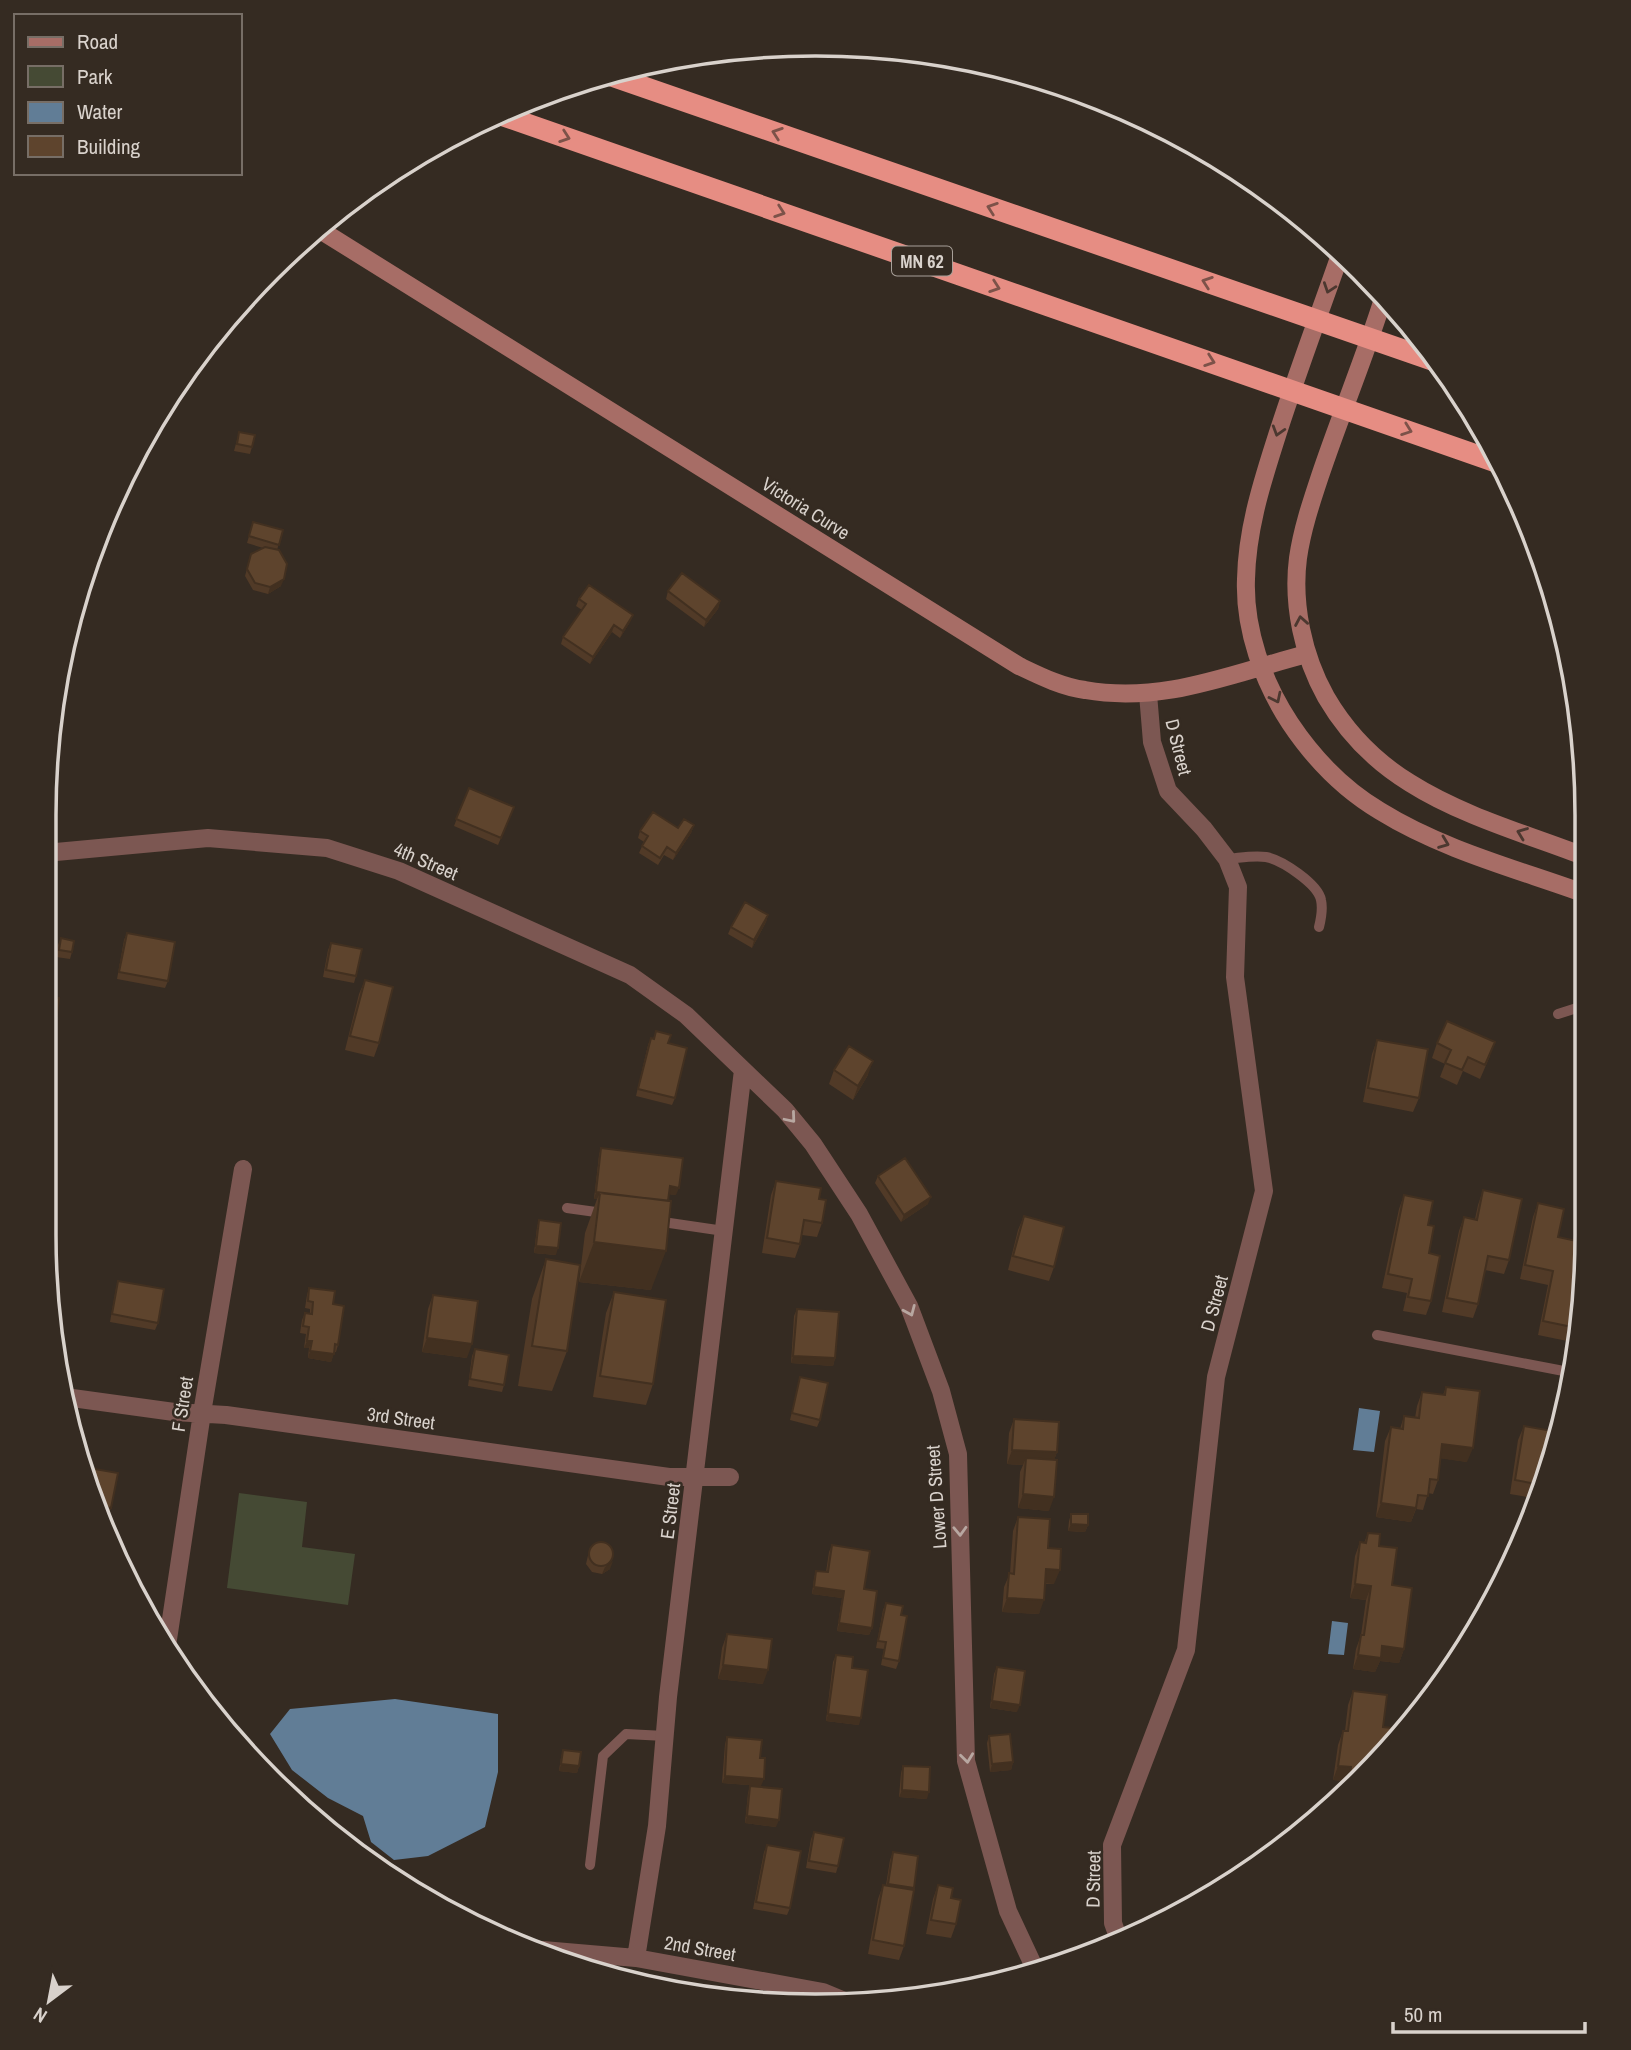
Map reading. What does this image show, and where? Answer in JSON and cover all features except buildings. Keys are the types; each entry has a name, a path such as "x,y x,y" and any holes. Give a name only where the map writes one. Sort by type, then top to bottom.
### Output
{"highway":[{"path":"625,81 1420,356"},
{"name":"MN 62","path":"513,119 1485,458"}],"main road":[{"name":"Victoria Curve","path":"327,234 1018,666 1047,679 1083,690 1127,695 1148,694 1189,688 1307,653"},
{"path":"1337,263 1291,389 1261,487 1249,537 1245,580 1247,609 1261,665 1276,701 1306,747 1349,790 1381,812 1438,841 1575,890"},
{"path":"1380,308 1371,339 1343,407 1311,504 1298,558 1297,602 1314,674 1350,732 1387,768 1441,800 1575,853"}],"street":[{"name":"D Street","path":"1116,1932 1113,1923 1112,1845 1186,1650 1216,1377 1264,1191 1235,977 1238,887 1227,859 1204,829 1168,791 1152,742 1148,694"},
{"name":"4th Street","path":"56,852 208,838 327,848 399,871 630,975 686,1015 743,1069"},
{"name":"E Street","path":"636,1958 657,1826 665,1736 743,1069"},
{"name":"Lower D Street","path":"743,1069 785,1110 813,1144 859,1214 909,1306 941,1391 958,1454 966,1761 1008,1912 1032,1962"},
{"name":"F Street","path":"169,1632 243,1169"},
{"name":"3rd Street","path":"75,1398 174,1412 226,1415 669,1477 730,1477"},
{"name":"2nd Street","path":"566,1952 636,1958 827,1994"}],"lane":[{"path":"1227,859 1269,858 1301,876 1316,888 1321,900 1322,916 1319,927"},
{"path":"1558,1014 1575,1009"},
{"path":"567,1208 619,1216"},
{"path":"646,1220 724,1231"},
{"path":"1377,1335 1562,1371"},
{"path":"590,1865 603,1756 626,1734 665,1736"}],"green space":[{"path":"239,1493 307,1502 302,1547 355,1554 348,1605 227,1588"}],"water":[{"path":"1359,1408 1380,1411 1374,1452 1353,1450"},
{"path":"1332,1621 1348,1623 1344,1655 1328,1654"},
{"path":"395,1699 498,1714 498,1772 485,1827 428,1856 394,1860 371,1842 363,1816 328,1798 292,1770 270,1734 290,1709"}]}
